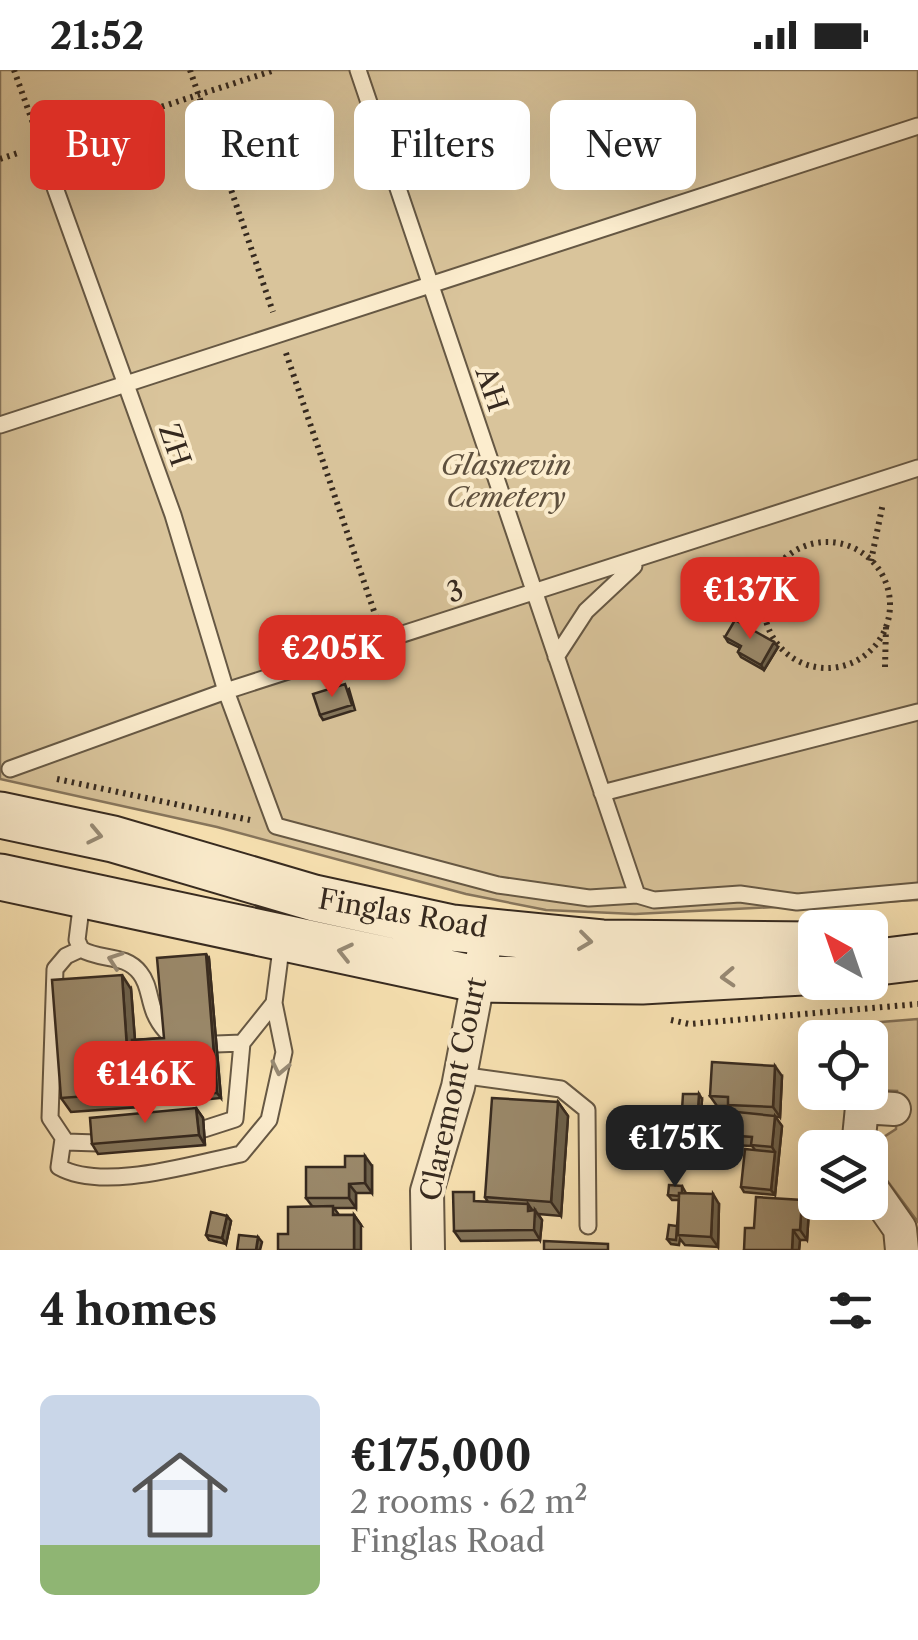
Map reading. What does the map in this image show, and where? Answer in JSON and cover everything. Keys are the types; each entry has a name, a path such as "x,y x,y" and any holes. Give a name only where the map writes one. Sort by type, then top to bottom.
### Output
{"main road":[{"name":"Finglas Road","path":"0,815 113,839 314,898 452,928 602,943 798,946"},
{"name":"Finglas Road","path":"0,876 476,980 642,981 798,971"},
{"path":"888,946 918,946"},
{"path":"888,961 918,957"}],"street":[{"name":"Claremont Court","path":"428,1250 426,1191 460,1075 488,929"},
{"path":"860,1130 862,1107 894,1109"},
{"path":"888,1212 900,1229 902,1250"}],"lane":[{"name":"AH","path":"358,70 637,895"},
{"path":"0,425 431,288 918,126"},
{"name":"ZH","path":"56,190 127,384 226,691 282,828"},
{"name":"3","path":"10,769 226,691 918,468"},
{"path":"556,658 575,624 599,596 640,560"},
{"path":"602,793 918,712"},
{"path":"282,828 498,886 589,898 637,895 654,900 740,894 796,902 918,891"},
{"path":"82,949 78,940 83,892"},
{"path":"166,1031 151,1015 142,974 122,959 82,949 66,956 55,969 51,996 50,1118 63,1139 58,1167 88,1177 241,1154 269,1120 284,1052 274,1003 283,938"},
{"path":"204,1129 235,1119 242,1042 274,1003"},
{"path":"216,1044 242,1042"},
{"path":"460,1075 561,1089 587,1110 588,1226"},
{"path":"63,1139 98,1142"}],"path":[{"path":"14,70 30,117"},
{"path":"165,106 275,70"},
{"path":"0,159 30,149"},
{"path":"871,562 888,477"},
{"path":"885,667 890,605 886,584 871,562 840,544 800,548 771,576 764,616 782,651 819,668 840,667 860,659 876,645 886,626"},
{"path":"10,769 282,828"},
{"path":"671,1020 689,1024 918,1004"}],"green space":[{"name":"Glasnevin Cemetery","path":"0,70 918,70 918,900 635,914 546,910 466,894 217,827 0,779"},
{"path":"918,1019 918,1222 888,1182 888,1134 896,1129 897,1091 888,1091 888,1021"}],"building":[{"path":"735,620 774,642 761,665 738,652 741,646 725,637"},
{"path":"345,684 352,705 320,715 313,694"},
{"path":"206,954 217,1093 169,1098 167,1079 135,1082 132,1040 164,1038 157,958"},
{"path":"122,975 130,1093 61,1098 52,980"},
{"path":"712,1062 775,1066 773,1107 728,1105 728,1097 710,1096"},
{"path":"683,1094 699,1094 698,1110 682,1110"},
{"path":"492,1098 558,1102 551,1202 485,1197"},
{"path":"196,1108 199,1135 92,1144 90,1118"},
{"path":"727,1111 775,1116 772,1147 751,1145 752,1137 725,1135"},
{"path":"745,1149 775,1152 771,1190 741,1187"},
{"path":"345,1156 365,1156 365,1183 349,1184 349,1198 306,1198 306,1167 345,1167"},
{"path":"669,1185 682,1186 682,1193 668,1195"},
{"path":"453,1192 474,1192 474,1201 528,1204 528,1211 535,1210 534,1230 454,1231"},
{"path":"679,1193 713,1194 711,1237 678,1235"},
{"path":"756,1197 798,1200 800,1230 793,1230 792,1250 744,1250 745,1228 754,1228"},
{"path":"333,1206 333,1215 354,1215 354,1250 278,1250 278,1234 288,1234 288,1207"},
{"path":"211,1212 227,1216 222,1238 206,1235"},
{"path":"669,1225 677,1226 676,1240 667,1239"},
{"path":"239,1235 258,1237 256,1250 237,1250"},
{"path":"544,1241 608,1244 608,1250 544,1250"}]}
